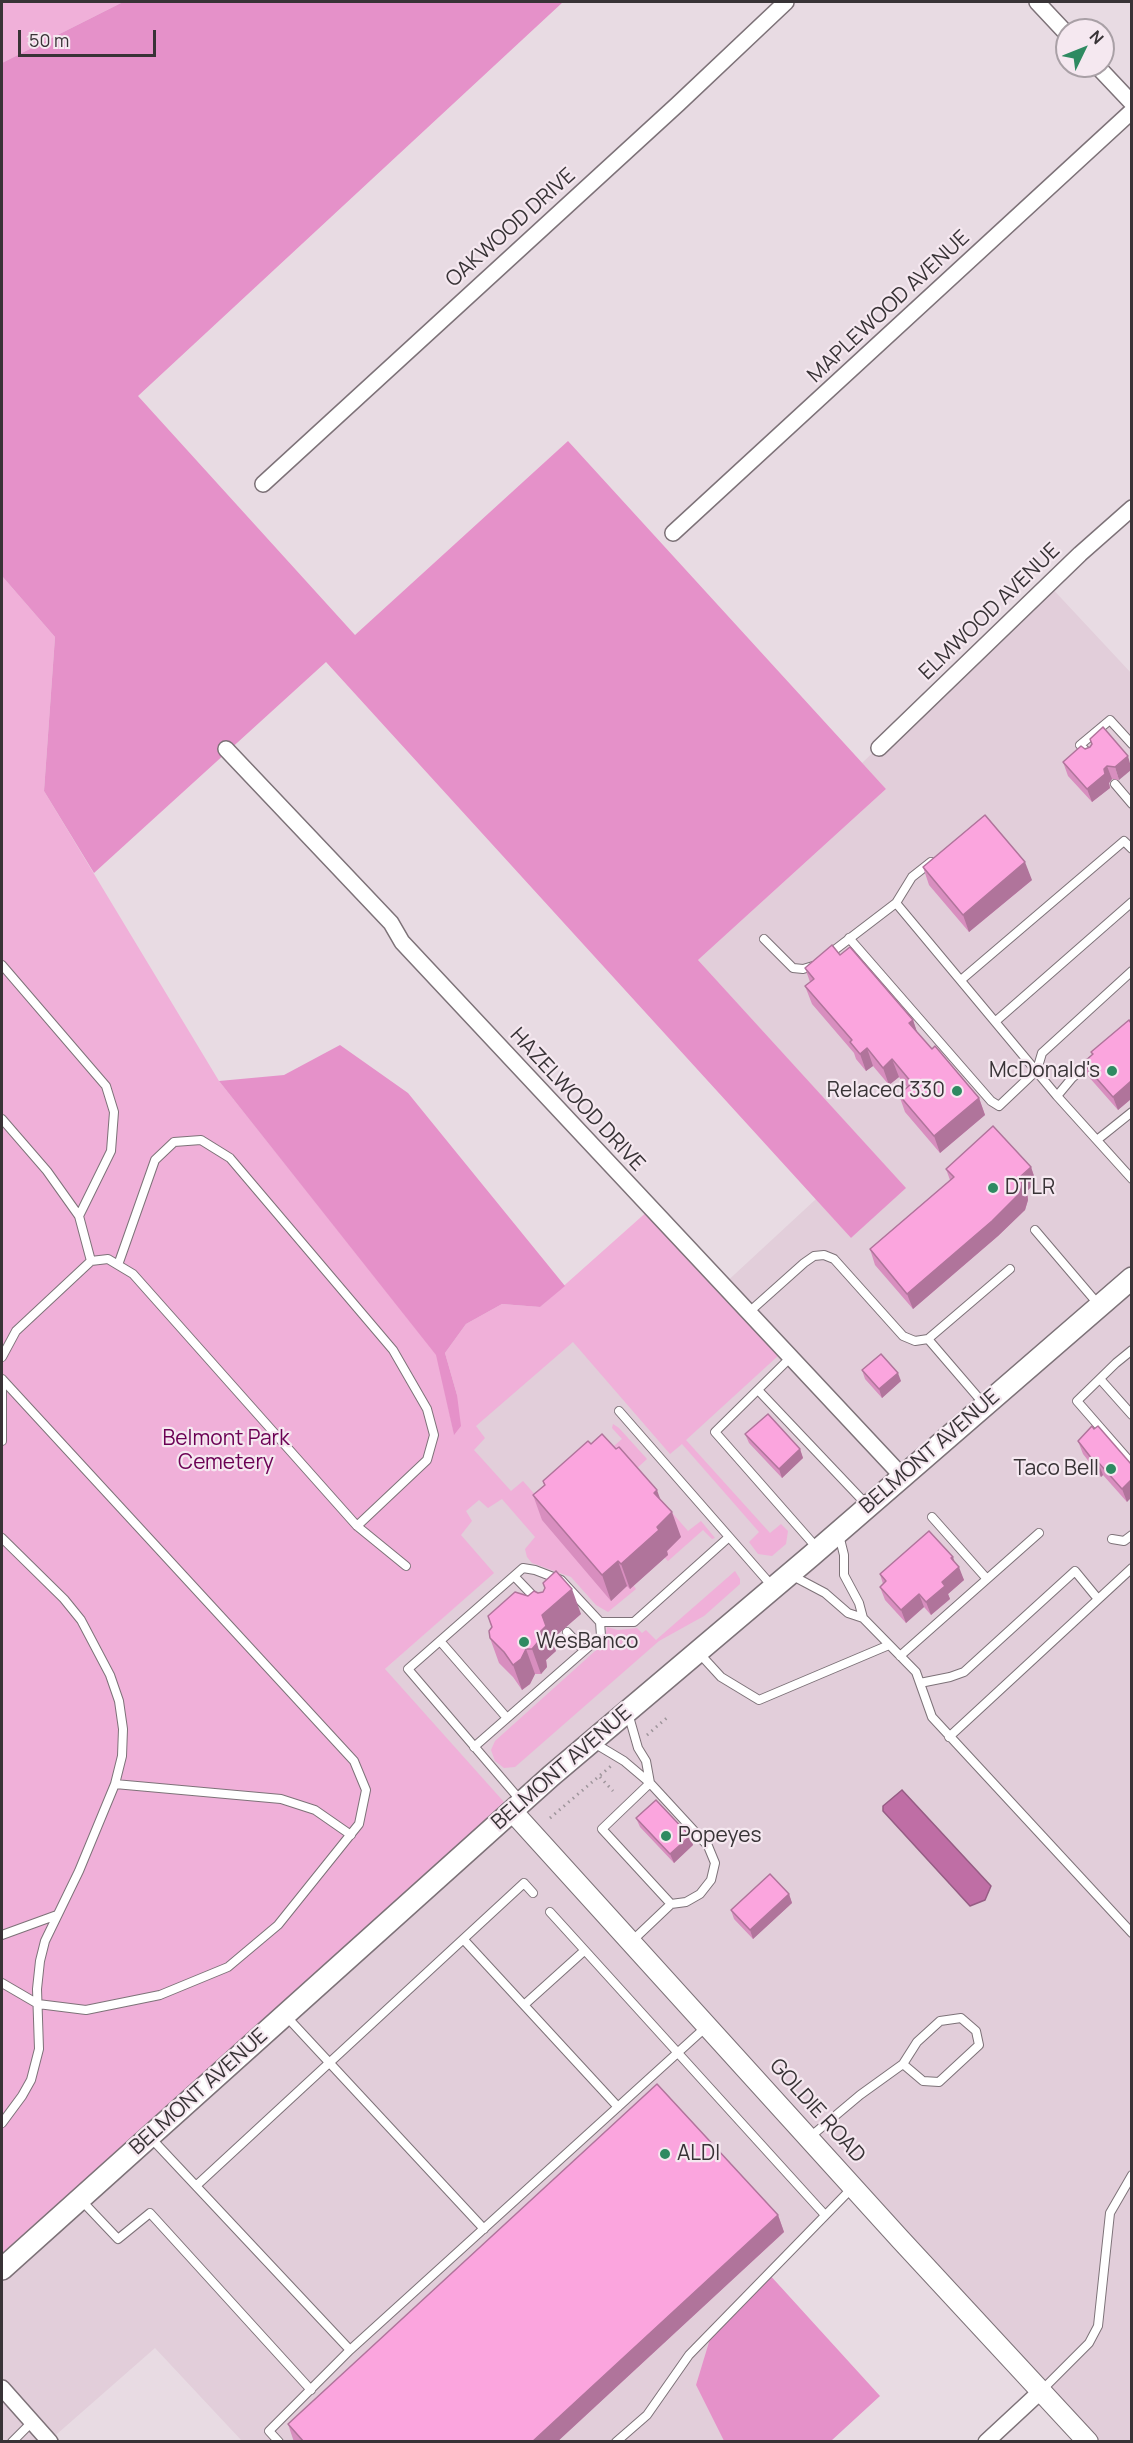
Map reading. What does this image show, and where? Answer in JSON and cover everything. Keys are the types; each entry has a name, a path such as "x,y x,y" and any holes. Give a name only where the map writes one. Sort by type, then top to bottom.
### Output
{"main road":[{"name":"BELMONT AVENUE","path":"2,2269 592,1741 818,1550 1131,1278"}],"street":[{"name":"OAKWOOD DRIVE","path":"263,483 678,104 786,2"},
{"path":"1036,2 1055,22"},
{"path":"1108,78 1131,103"},
{"name":"MAPLEWOOD AVENUE","path":"674,533 1131,111"},
{"name":"ELMWOOD AVENUE","path":"879,748 1131,508"},
{"name":"HAZELWOOD DRIVE","path":"226,748 391,923 402,942 902,1476"},
{"name":"GOLDIE ROAD","path":"517,1807 631,1942 1088,2442"},
{"path":"2,2388 50,2442"},
{"path":"986,2442 1041,2391"}],"lane":[{"path":"1090,756 1080,745 1110,720 1131,744"},
{"path":"1115,784 1131,804"},
{"path":"961,980 1125,841 1131,849"},
{"path":"764,939 793,968 803,969 813,966 896,903 912,877 938,856"},
{"path":"996,1020 1131,902"},
{"path":"896,903 996,1020 1057,1096 1131,1179"},
{"path":"849,938 991,1101 999,1106 1037,1070 1042,1053 1131,971"},
{"path":"2,964 106,1086 114,1112 111,1151 79,1216"},
{"path":"1057,1096 1072,1078 1098,1056"},
{"path":"1097,1140 1131,1112"},
{"path":"2,1119 47,1171 79,1216 91,1261"},
{"path":"118,1265 154,1160 174,1142 201,1140 230,1158 393,1350 427,1409 434,1435 427,1460 357,1526"},
{"path":"1035,1230 1099,1305"},
{"path":"748,1313 804,1263 814,1256 824,1255 834,1259 903,1336 915,1341 928,1339 1010,1269"},
{"path":"2,1357 16,1331 91,1261 108,1259 133,1274 357,1526 406,1566"},
{"path":"928,1339 984,1405"},
{"path":"1131,1350 1077,1401 1131,1464"},
{"path":"790,1358 715,1432 818,1550"},
{"path":"2,1377 2,1441"},
{"path":"2,1377 354,1761 366,1790 359,1824 351,1835 278,1925 228,1967 160,1995 86,2010 38,2004 2,1983"},
{"path":"1100,1379 1131,1415"},
{"path":"758,1390 868,1506"},
{"path":"619,1411 729,1536 781,1580 825,1593 848,1613 863,1618 916,1672 932,1717 1131,1933"},
{"path":"933,1517 987,1579"},
{"path":"838,1532 844,1555 844,1575 859,1603 863,1618"},
{"path":"900,1656 1038,1533"},
{"path":"1112,1539 1124,1541 1131,1535"},
{"path":"600,1622 634,1622 729,1536"},
{"path":"2,1538 64,1599 75,1613 110,1675 119,1701 123,1729 122,1756 115,1784 79,1871 45,1941 40,1961 39,2049 31,2080 2,2123"},
{"path":"949,1737 1131,1568"},
{"path":"474,1747 601,1636 600,1622 561,1580 535,1570 523,1569 408,1669 474,1747 517,1807"},
{"path":"920,1683 964,1672 1075,1571 1098,1599"},
{"path":"514,1576 541,1605"},
{"path":"567,1632 584,1650"},
{"path":"440,1641 507,1718"},
{"path":"698,1652 721,1677 759,1700 889,1645"},
{"path":"628,1711 638,1748 646,1761 650,1783"},
{"path":"592,1741 624,1761 650,1783 708,1846 715,1863 711,1880 700,1894 686,1902 671,1904 631,1942"},
{"path":"650,1783 602,1829 671,1904"},
{"path":"115,1784 281,1799 315,1810 351,1835"},
{"path":"197,2185 331,2064 524,1883 533,1893"},
{"path":"550,1912 676,2054 825,2216"},
{"path":"2,1935 57,1915"},
{"path":"464,1940 618,2107"},
{"path":"524,2005 584,1951"},
{"path":"285,2014 484,2229"},
{"path":"809,2138 860,2095 903,2064 917,2042 940,2021 962,2018 976,2031 979,2045 939,2082 923,2081 903,2064"},
{"path":"279,2442 269,2431 350,2350 707,2026"},
{"path":"149,2136 350,2350"},
{"path":"1041,2391 1089,2343 1098,2326 1110,2213 1131,2175"},
{"path":"616,2442 647,2415 688,2355 853,2187"},
{"path":"80,2199 118,2239 150,2213 311,2390"},
{"path":"12,2442 32,2422"}],"path":[{"path":"600,1776 613,1791"}],"shaded area":[{"path":"123,2 563,2 138,396 355,635 568,441 886,789 698,960 906,1188 851,1238 326,662 94,873 44,791 55,637 2,576 2,63"},
{"path":"1048,584 1132,674 1131,2441 1088,2441 853,2187 768,2273 696,2385 724,2441 242,2441 155,2348 49,2441 2,2441 2,2269 385,1669 488,1577 439,1521 454,1435 540,1307 565,1286 722,1286 816,1199 851,1238 905,1188 698,960 886,789 862,763"},
{"path":"340,1045 408,1093 565,1286 540,1307 502,1304 466,1324 445,1353 457,1395 461,1426 454,1435 436,1355 219,1081 284,1075"},
{"path":"902,1790 991,1886 985,1900 970,1906 883,1811 883,1806"},
{"path":"768,2273 880,2396 831,2441 724,2441 696,2385 713,2329"}],"green space":[{"path":"2,2 123,2 2,63"},
{"name":"Belmont Park Cemetery","path":"2,576 55,637 44,791 219,1081 437,1355 454,1434 457,1395 445,1353 466,1324 502,1304 540,1307 650,1209 779,1355 686,1440 770,1533 781,1524 788,1531 786,1544 772,1556 758,1554 749,1542 759,1532 682,1444 670,1454 573,1342 476,1426 485,1438 474,1450 511,1491 523,1481 545,1506 622,1439 612,1428 613,1424 647,1459 635,1470 612,1600 627,1586 634,1586 636,1589 608,1612 596,1605 571,1577 532,1563 525,1549 535,1537 502,1499 488,1508 479,1500 466,1511 472,1521 461,1535 494,1573 385,1669 512,1811 2,2269"},
{"path":"654,1492 688,1531 701,1521 715,1538 712,1539 703,1530 668,1561 665,1558 666,1552"},
{"path":"735,1571 740,1584 704,1616 659,1641 515,1767 504,1768 495,1761 491,1750 495,1741 604,1643 607,1627 618,1630 637,1628 642,1633 646,1630 656,1640"}],"building":[{"path":"1103,727 1128,756 1115,767 1107,766 1104,769 1105,774 1087,789 1063,762 1081,746 1085,749 1090,747 1092,744 1090,739"},
{"path":"985,815 1025,862 963,915 923,867"},
{"path":"832,945 840,955 850,947 913,1020 909,1023 932,1049 935,1046 979,1098 934,1136 899,1095 912,1083 892,1059 883,1068 867,1048 860,1054 850,1042 852,1040 805,986 814,979 805,968"},
{"name":"McDonald's","path":"1129,1020 1131,1023 1131,1081 1113,1097 1083,1063 1093,1054 1091,1052"},
{"path":"993,1126 1031,1167 1021,1176 1022,1185 1019,1194 992,1221 907,1294 870,1249 954,1177 946,1169"},
{"path":"881,1354 898,1373 879,1389 862,1370"},
{"path":"768,1414 800,1449 779,1469 745,1434"},
{"name":"Taco Bell","path":"1092,1426 1094,1429 1098,1426 1131,1464 1131,1480 1122,1489 1098,1462 1096,1464 1078,1441"},
{"path":"602,1434 616,1449 619,1447 657,1490 654,1493 672,1512 657,1527 659,1530 621,1564 618,1561 602,1575 533,1495 545,1485 543,1481 588,1441 591,1444"},
{"path":"929,1531 959,1567 942,1582 945,1586 926,1602 919,1594 901,1610 880,1587 886,1581 880,1574"},
{"path":"556,1571 572,1589 542,1615 546,1626 537,1635 538,1642 532,1649 526,1649 521,1659 513,1665 490,1638 489,1631 492,1627 488,1616 515,1592 528,1596 534,1591 543,1592 545,1588 543,1583"},
{"name":"Popeyes","path":"656,1800 690,1836 670,1854 636,1818"},
{"path":"770,1874 789,1894 750,1930 731,1910"},
{"path":"657,2084 778,2215 532,2442 304,2442 288,2424"}],"place":[{"name":"McDonald's","path":"1112,1071"},
{"name":"Relaced 330","path":"957,1091"},
{"name":"DTLR","path":"993,1188"},
{"name":"Taco Bell","path":"1111,1469"},
{"name":"WesBanco","path":"524,1642"},
{"name":"Popeyes","path":"666,1836"},
{"name":"ALDI","path":"665,2154"}]}
